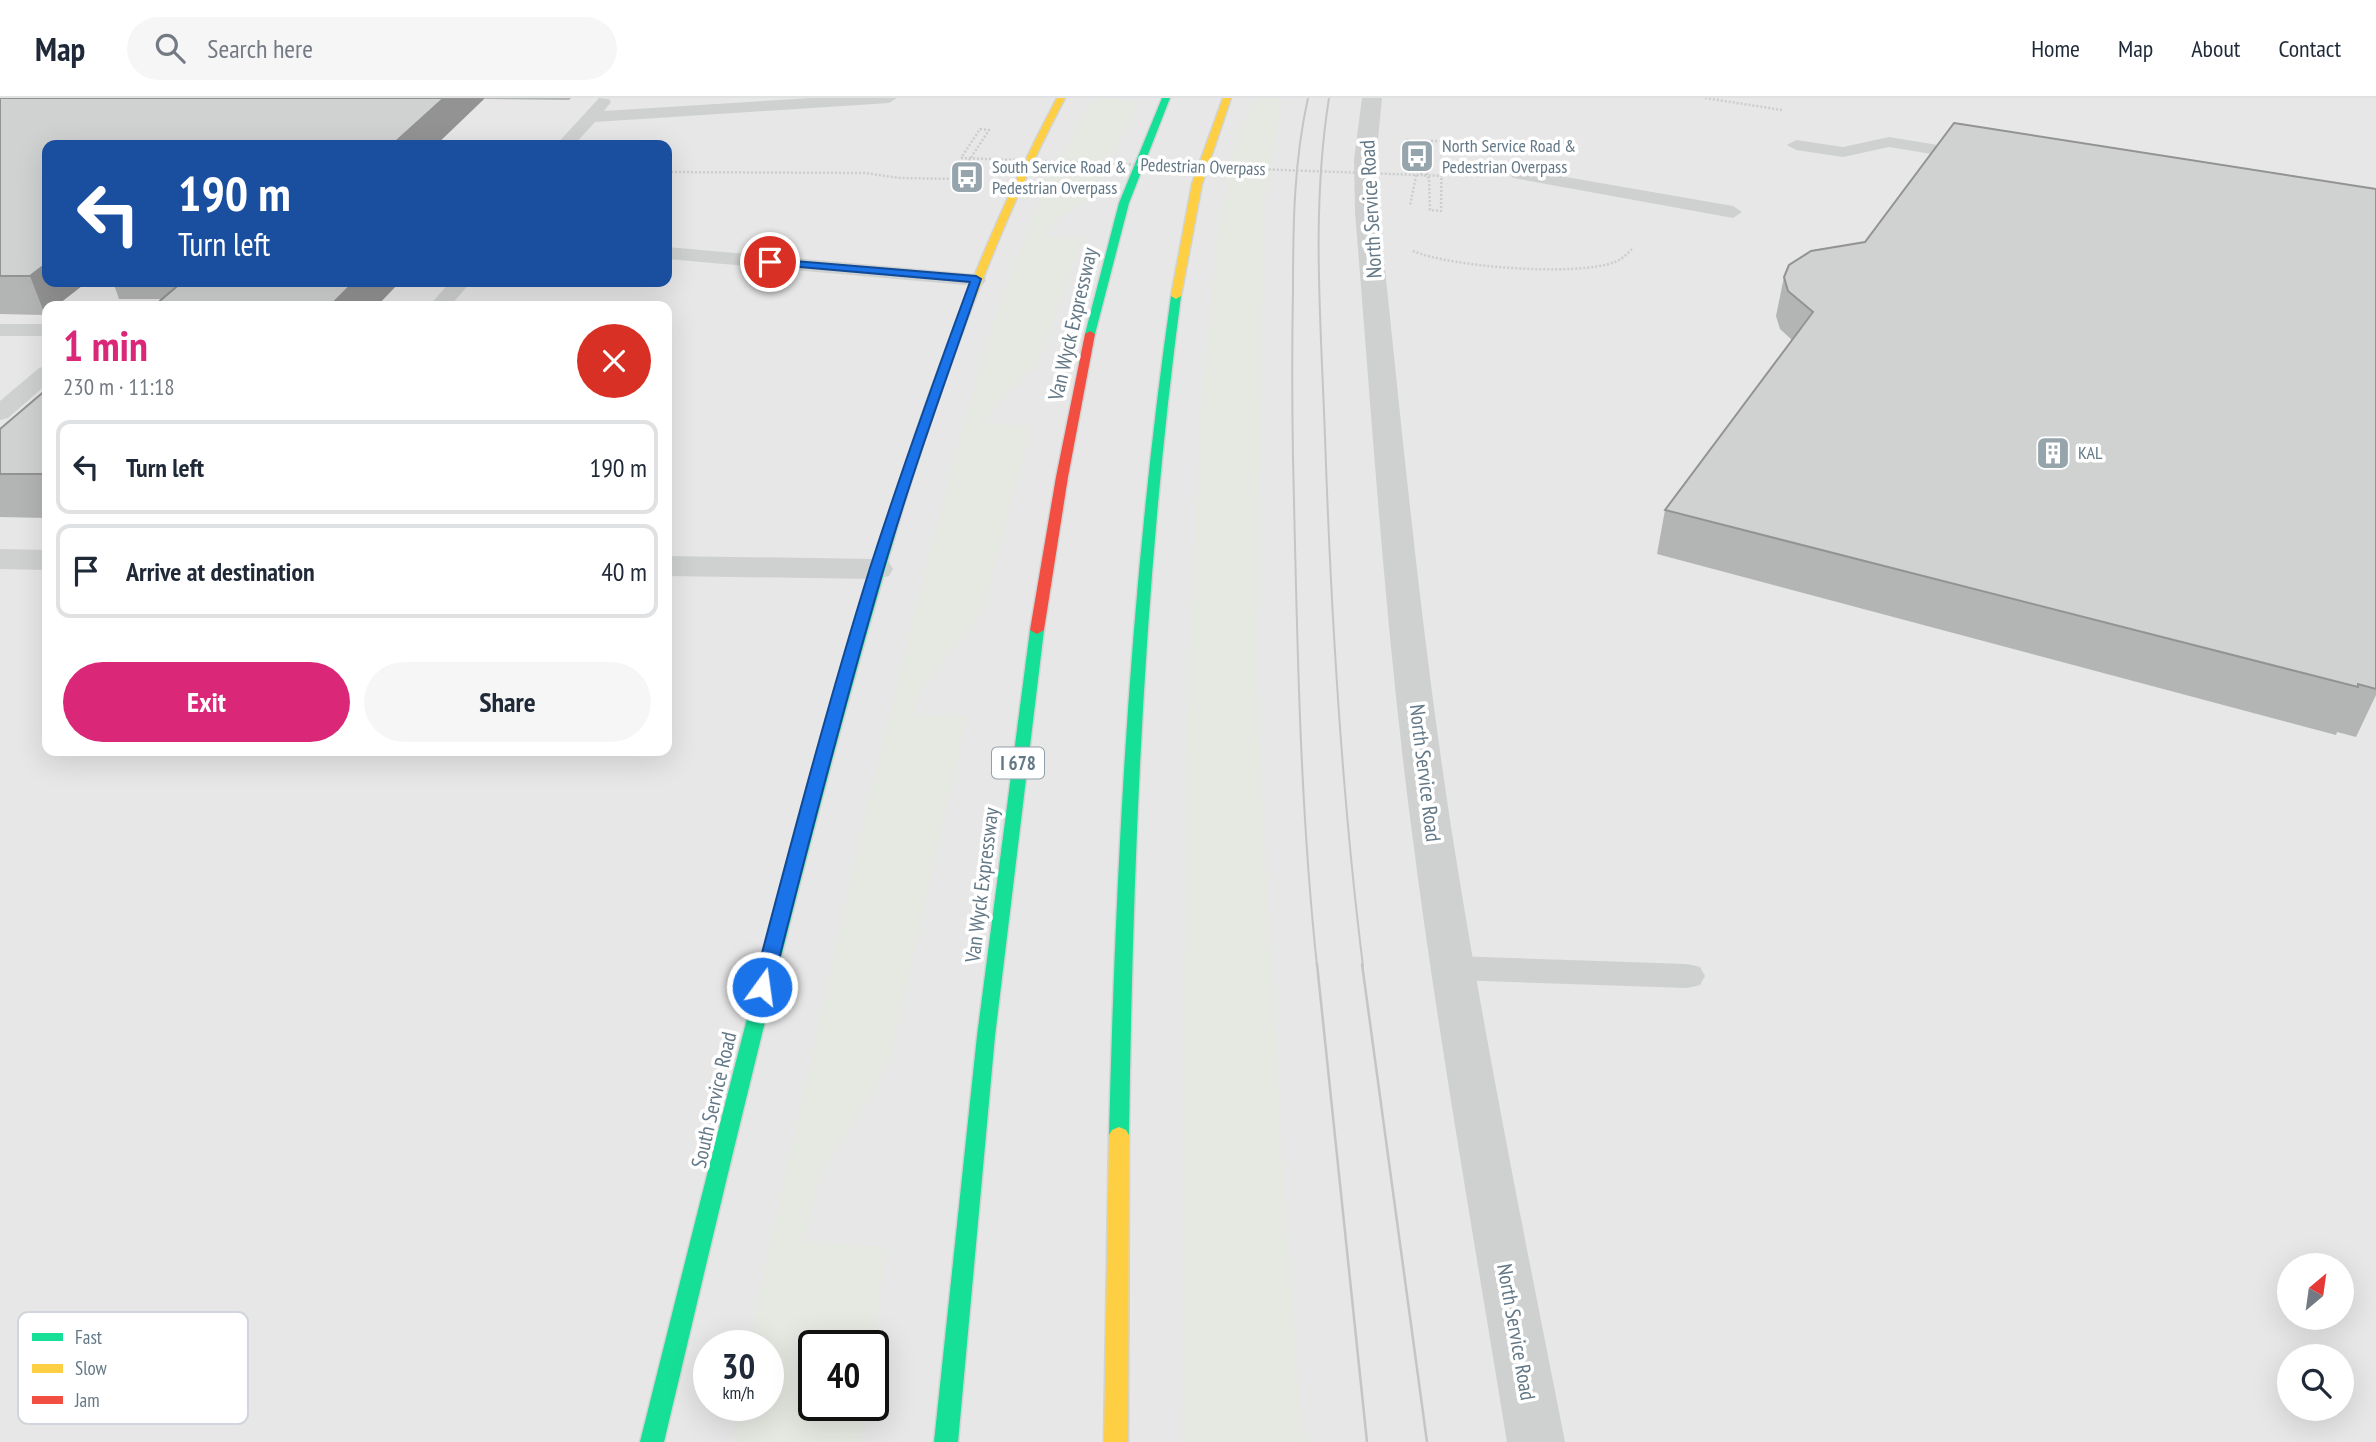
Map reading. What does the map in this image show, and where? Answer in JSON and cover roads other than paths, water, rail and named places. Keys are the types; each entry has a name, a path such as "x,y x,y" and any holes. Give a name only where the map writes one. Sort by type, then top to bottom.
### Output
{"main road":[{"name":"South Service Road","path":"652,1442 769,961 877,569 929,408 976,279 1018,178 1061,98"},
{"name":"Van Wyck Expressway","path":"946,1442 983,1057 1017,770 1046,567 1078,392 1110,250 1136,165 1166,98"},
{"path":"1116,1442 1118,1211 1126,887 1147,539 1161,405 1185,243 1204,159 1227,98"}],"street":[{"name":"North Service Road","path":"1371,98 1365,160 1367,212 1403,598 1452,968 1536,1442"},
{"path":"0,559 42,560"},
{"path":"672,566 877,569"}],"lane":[{"path":"569,140 607,98"},
{"path":"590,117 889,98"},
{"path":"1797,145 1843,152 1889,142 1999,160"},
{"path":"1519,174 1733,212"},
{"path":"672,253 976,279"},
{"path":"444,301 456,287"},
{"path":"2,331 42,330"},
{"path":"0,412 42,377"},
{"path":"1452,968 1687,976"}],"tram line":[{"path":"1308,98 1297,169 1294,216 1292,415 1303,776 1317,966"},
{"path":"1329,98 1320,183 1321,352 1338,702 1363,966"},
{"path":"1317,964 1367,1442"},
{"path":"1362,964 1427,1442"}],"place":[{"name":"North Service Road & Pedestrian Overpass","path":"1417,156"},
{"name":"South Service Road & Pedestrian Overpass","path":"967,177"},
{"name":"KAL","path":"2053,453"}]}
